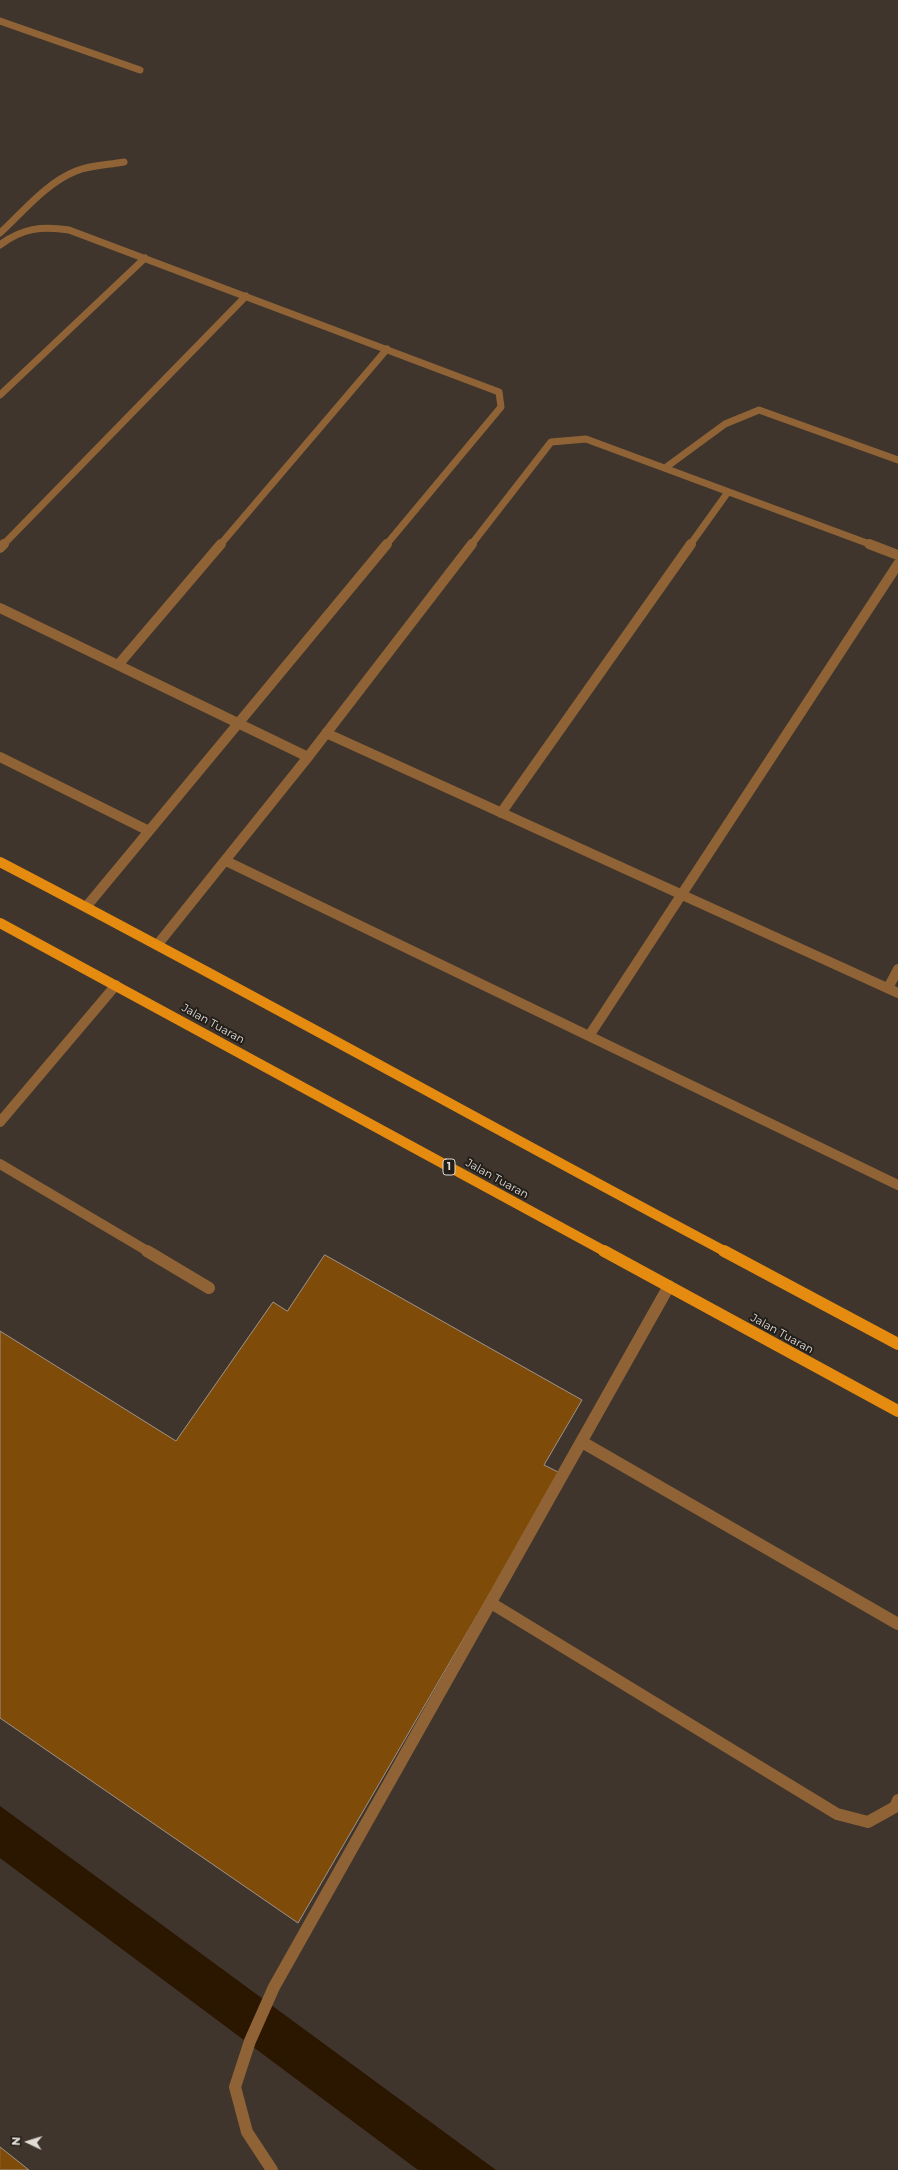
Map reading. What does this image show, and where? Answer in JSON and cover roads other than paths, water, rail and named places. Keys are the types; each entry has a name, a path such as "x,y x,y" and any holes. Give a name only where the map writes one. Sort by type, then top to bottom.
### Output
{"main road":[{"path":"0,862 158,944 518,1142 898,1344"},
{"name":"Jalan Tuaran","path":"0,923 898,1411"}],"street":[{"path":"0,21 140,70"},
{"path":"0,233 59,180 74,172 90,167 124,162"},
{"path":"0,245 13,234 29,229 52,227 69,230 499,392 501,407 86,907"},
{"path":"0,395 145,258"},
{"path":"0,548 246,296"},
{"path":"118,665 387,350"},
{"path":"665,468 725,424 759,410 898,460"},
{"path":"158,944 308,757 551,442 586,439 898,555"},
{"path":"501,813 728,492"},
{"path":"589,1036 898,564"},
{"path":"0,608 308,757"},
{"path":"326,733 898,993"},
{"path":"0,757 149,831"},
{"path":"226,861 898,1185"},
{"path":"888,988 898,969"},
{"path":"0,1122 116,985"},
{"path":"0,1164 209,1288"},
{"path":"272,2170 246,2132 235,2088 250,2041 274,1987 669,1286"},
{"path":"582,1442 898,1624"},
{"path":"491,1603 837,1814 868,1822 895,1806 898,1800"}]}
